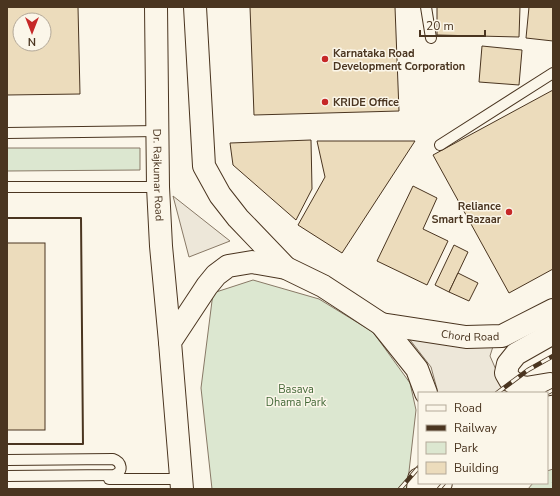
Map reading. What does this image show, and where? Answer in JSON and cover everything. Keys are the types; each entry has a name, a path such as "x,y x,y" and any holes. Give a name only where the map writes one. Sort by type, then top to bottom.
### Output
{"main road":[{"name":"Dr. Rajkumar Road","path":"156,7 158,187 161,246 182,484"},
{"path":"195,7 204,166 220,196 238,218 286,268"},
{"path":"170,342 207,286 216,275 228,266 252,262 286,268 323,286 381,324 417,369 426,392"},
{"name":"Chord Road","path":"381,324 466,337 502,336 553,310"},
{"path":"547,387 526,388 519,386 510,380 506,374 508,364 516,354 553,333"}],"lane":[{"path":"426,7 431,38"},
{"path":"440,145 553,73"},
{"path":"7,133 158,131"},
{"path":"7,187 158,187"},
{"path":"7,460 113,459 117,460 121,467 120,471 114,475 7,476"},
{"path":"7,481 182,484"}],"green space":[{"path":"7,148 140,148 140,170 7,171"},
{"name":"Basava Dhama Park","path":"253,280 319,299 373,332 410,383 416,410 407,489 212,489 201,388 213,293"},
{"path":"553,469 553,489 528,489 532,484 548,484 548,471"}],"shaded area":[{"path":"173,196 230,241 189,257"},
{"path":"407,336 495,340 490,356 497,372 512,392 437,392 431,367"}],"building":[{"path":"7,7 78,7 80,94 7,95"},
{"name":"Karnataka Road Development Corporation","path":"250,7 395,7 399,111 254,115"},
{"path":"437,7 520,7 519,37 437,35"},
{"path":"529,7 553,7 553,41 526,38"},
{"path":"482,46 522,50 519,85 479,82"},
{"name":"Reliance Smart Bazaar","path":"553,90 553,269 509,293 433,155"},
{"path":"311,140 312,189 296,220 233,165 230,143"},
{"path":"317,141 415,141 342,253 298,225 325,177"},
{"path":"413,186 437,198 423,229 448,241 427,285 377,261"},
{"path":"7,243 45,243 45,430 7,430"},
{"path":"454,245 468,252 449,292 435,285"},
{"path":"458,273 478,283 469,301 449,292"}],"railway":[{"path":"498,392 528,370 553,356"},
{"path":"548,392 553,390"},
{"path":"400,489 418,468"},
{"path":"439,489 443,484"}],"wall":[{"path":"7,218 81,218 83,444 7,444"}],"place":[{"name":"Karnataka Road Development Corporation","path":"325,59"},
{"name":"KRIDE Office","path":"325,102"},
{"name":"Reliance Smart Bazaar","path":"509,212"}]}
